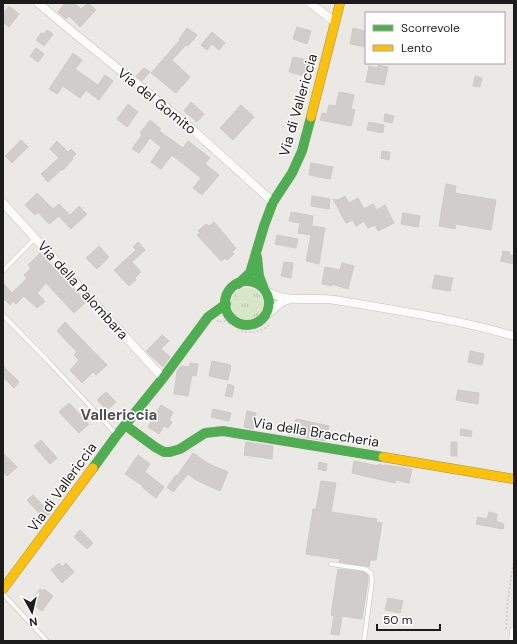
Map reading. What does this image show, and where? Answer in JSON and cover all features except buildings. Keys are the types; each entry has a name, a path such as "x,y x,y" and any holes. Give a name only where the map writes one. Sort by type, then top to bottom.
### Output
{"street":[{"name":"Via del Gomito","path":"38,3 183,121 273,202"},
{"path":"310,3 335,22"},
{"name":"Via di Vallericcia","path":"3,589 117,435 163,378 202,325 224,303 234,283 250,274 264,226 273,202 292,172 302,151 340,3"},
{"name":"Via della Palombara","path":"3,203 163,378"},
{"name":"Via di Vallericcia","path":"256,255 259,276 268,295 269,318"},
{"path":"234,283 253,282 276,297 291,299 332,299 484,327 514,336"},
{"path":"224,303 231,318 238,323 246,325 255,324 269,318 282,302 291,299"},
{"path":"202,325 216,317 231,318"},
{"name":"Via della Braccheria","path":"125,425 164,452 179,449 204,433 211,431 223,431 514,479"},
{"path":"513,641 514,631"}],"lane":[{"path":"3,271 35,238"},
{"path":"3,315 48,360 117,435"},
{"path":"332,564 365,569 371,573 372,581 364,641"},
{"path":"3,594 47,641"}],"path":[{"path":"224,303 222,295 234,283"},
{"path":"218,322 225,321 244,332 256,332 267,327 269,318"},
{"path":"506,634 508,599 514,559"}],"green space":[{"path":"247,288 256,291 260,295 263,304 260,313 256,317 247,320 238,317 234,313 231,304 234,295 238,291"}],"traffic: fast":[{"path":"238,284 250,273 273,202 292,173 302,151 311,117"},
{"path":"257,257 259,276 264,289"},
{"path":"247,281 259,285 265,291 269,303 265,315 259,321 247,325 235,321 229,315 225,303 229,291 235,285 247,281"},
{"path":"93,468 208,317 226,304"},
{"path":"125,425 164,452 180,449 205,433 223,431 383,457"}],"traffic: slow":[{"path":"311,117 340,3"},
{"path":"383,457 514,479"},
{"path":"3,589 93,468"}],"district":[{"name":"Vallericcia","path":"119,415"}]}
